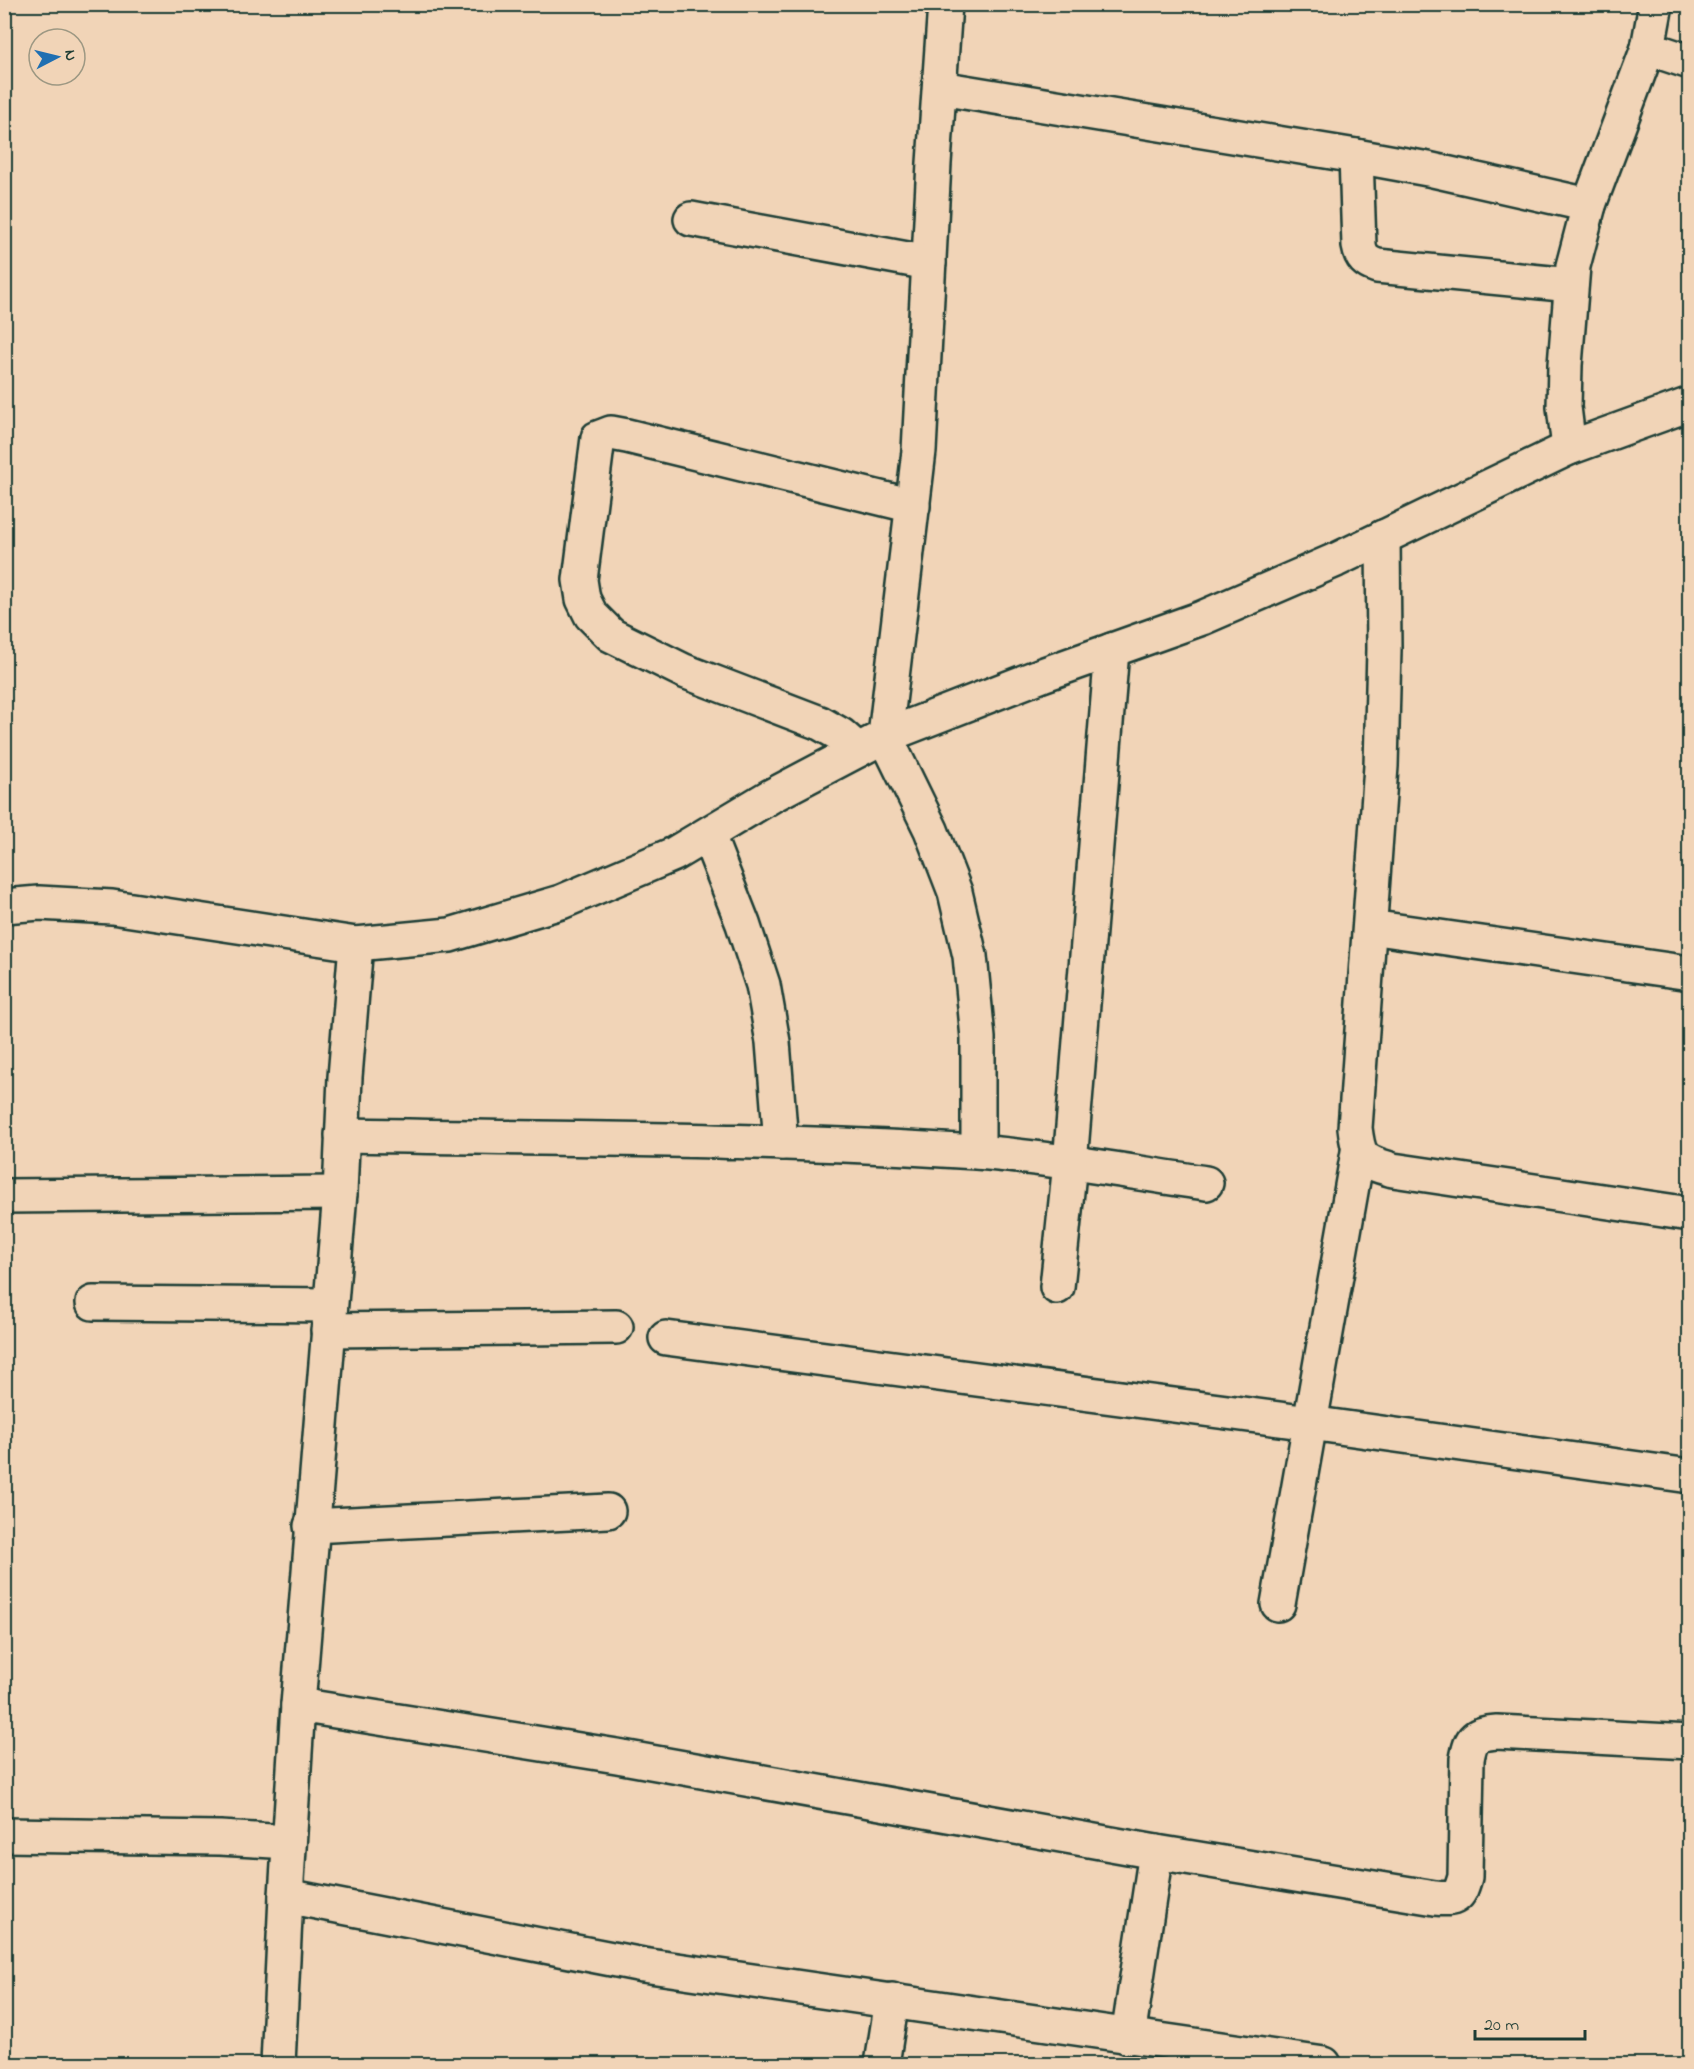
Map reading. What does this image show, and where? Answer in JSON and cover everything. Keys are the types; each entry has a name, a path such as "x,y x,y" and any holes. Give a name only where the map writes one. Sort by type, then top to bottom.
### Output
{"street":[{"path":"872,743 913,506 919,452 945,4"},
{"path":"1569,448 1564,396 1573,266 1589,205 1648,48 1656,4"},
{"path":"1648,48 1689,62"},
{"path":"940,87 1428,169 1589,205"},
{"path":"1356,156 1359,246 1360,255 1367,262 1377,266 1571,285"},
{"path":"691,219 929,263"},
{"path":"4,906 39,903 112,907 356,944 450,934 561,902 674,854 771,796 872,743 1112,650 1202,618 1335,560 1569,448 1689,404"},
{"path":"913,506 611,433 598,438 580,580 583,599 591,615 611,634 684,671 820,723 841,735 872,743 931,830 955,892 970,956 978,1038 978,1152"},
{"path":"1278,1604 1358,1152 1355,1128 1381,766 1384,649 1383,537"},
{"path":"1057,1287 1070,1163 1112,650"},
{"path":"708,835 743,924 763,985 773,1042 781,1143"},
{"path":"1370,927 1689,973"},
{"path":"278,2064 297,1705 340,1193 345,1077 356,944"},
{"path":"342,1135 781,1143 978,1152 1206,1183"},
{"path":"1358,1152 1371,1164 1393,1170 1689,1214"},
{"path":"4,1196 340,1193"},
{"path":"93,1303 329,1317 616,1327"},
{"path":"666,1338 1310,1423 1689,1476"},
{"path":"312,1526 608,1511"},
{"path":"297,1705 616,1756 1156,1852 1451,1899 1461,1892 1465,1877 1467,1759 1470,1742 1480,1734 1497,1732 1689,1742"},
{"path":"4,1834 220,1838 289,1842"},
{"path":"1138,2047 1156,1852"},
{"path":"286,1896 643,1965 892,2000 1138,2047 1324,2064"},
{"path":"882,2064 892,2000"}]}
